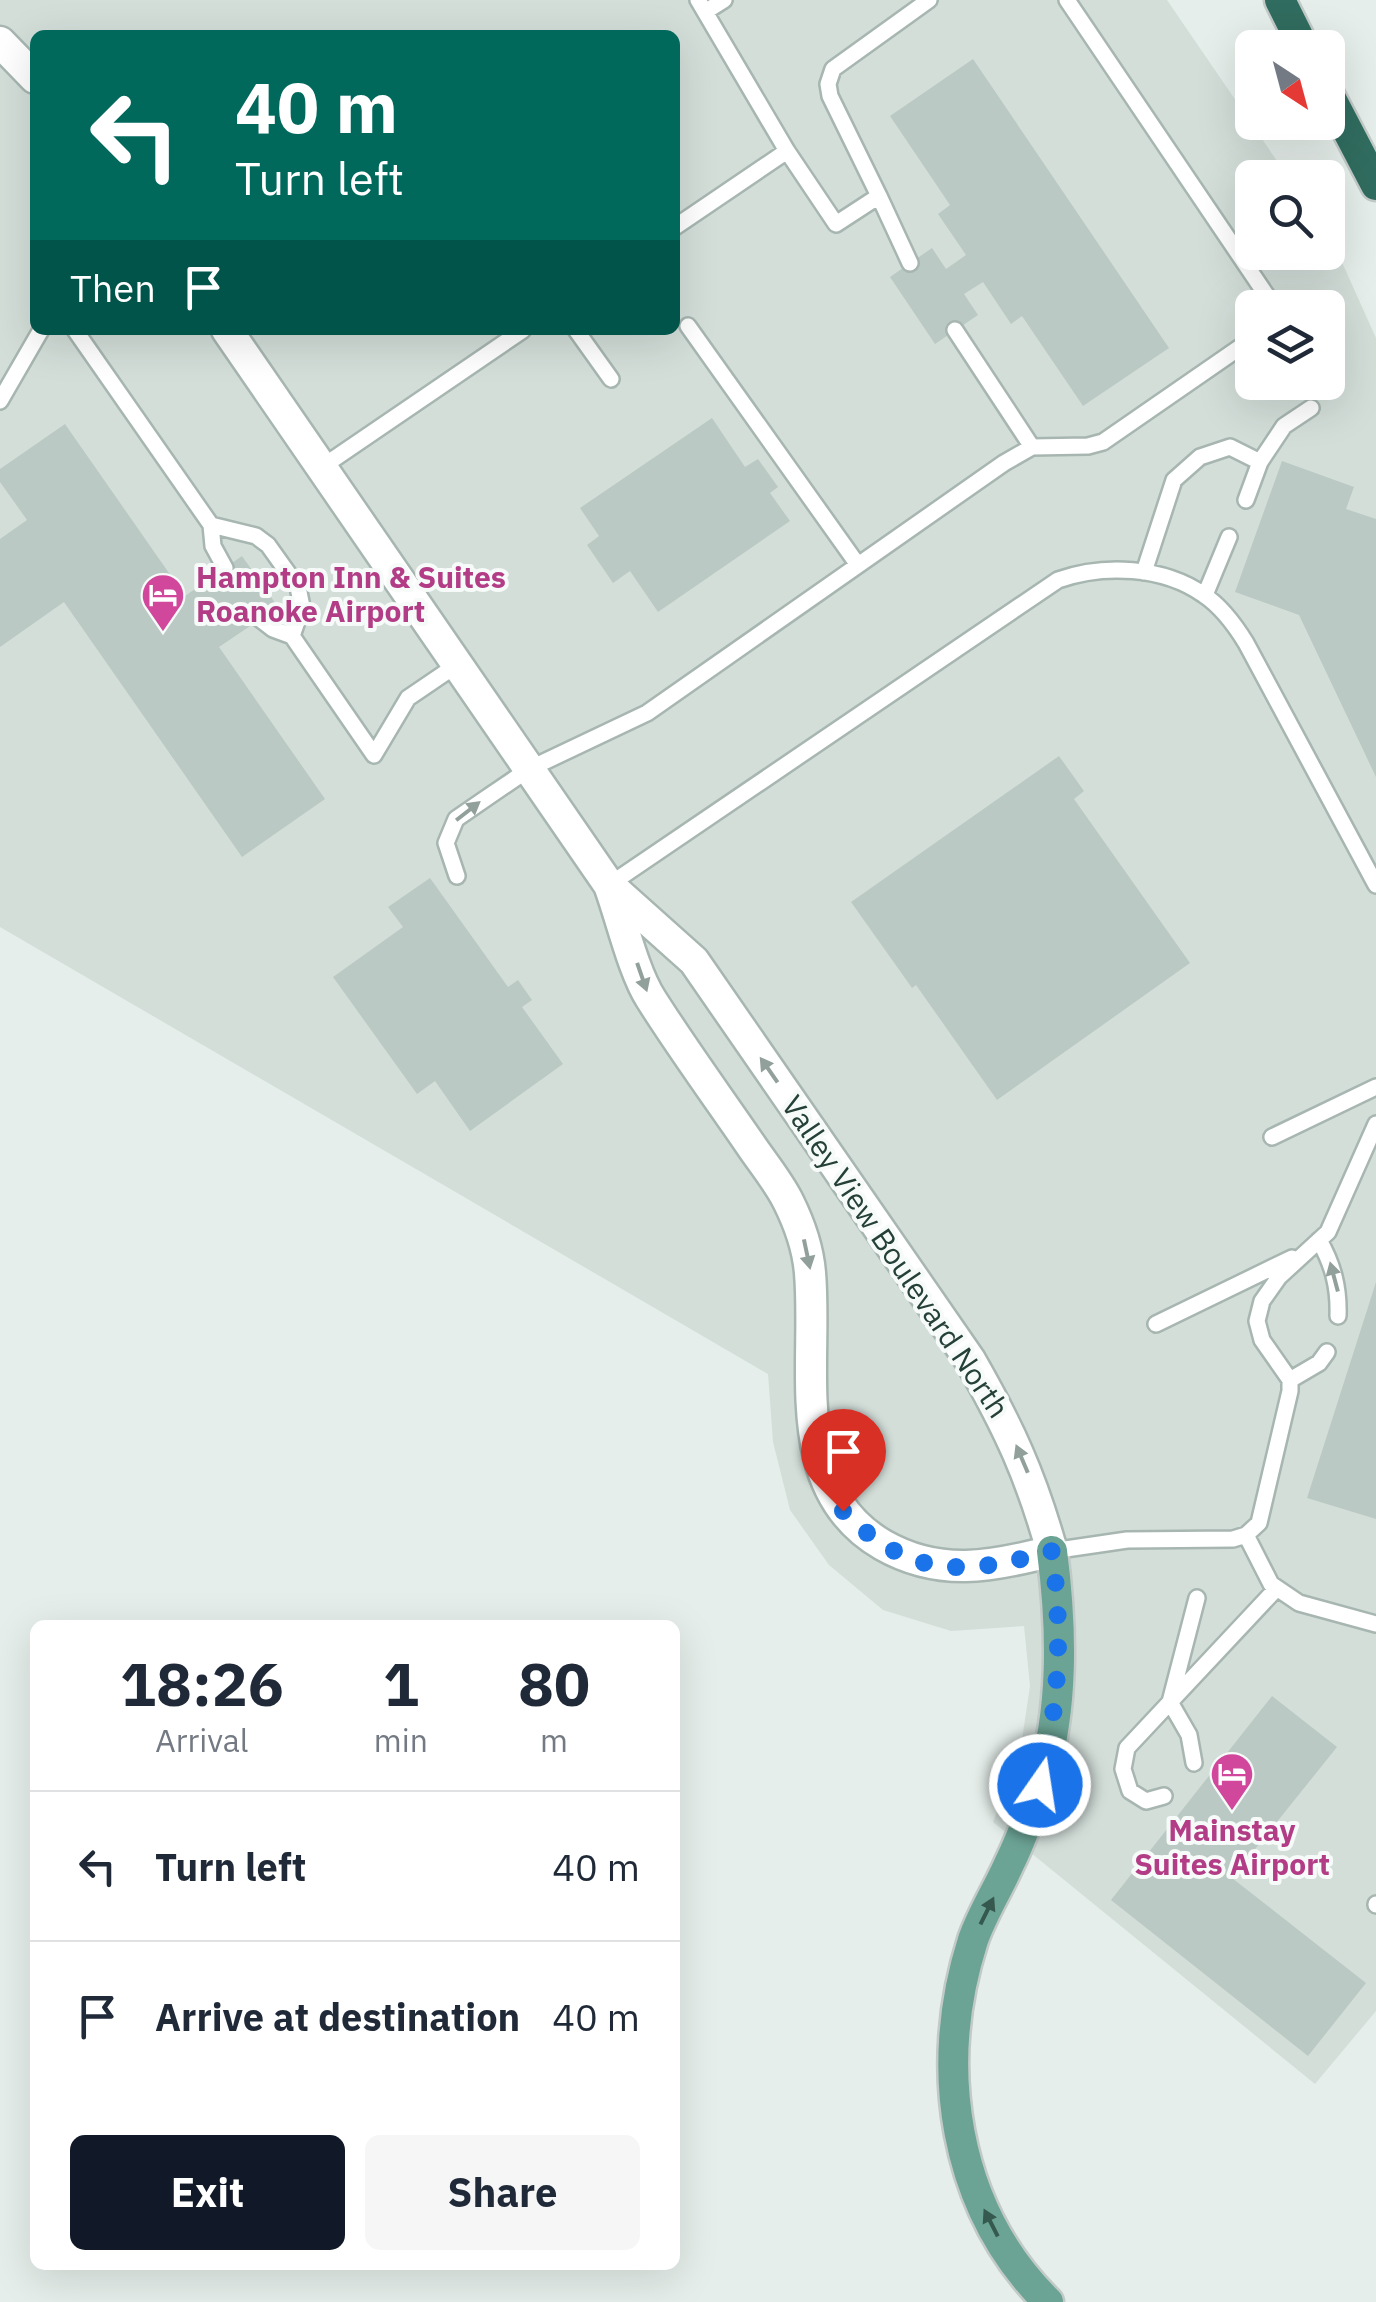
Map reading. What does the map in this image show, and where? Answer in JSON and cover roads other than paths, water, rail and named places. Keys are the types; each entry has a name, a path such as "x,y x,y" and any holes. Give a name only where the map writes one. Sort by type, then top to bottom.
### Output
{"highway":[{"path":"1280,0 1295,30"},
{"path":"1345,127 1376,186"}],"main road":[{"path":"1048,2302 1002,2243 977,2194 961,2142 952,2087 952,2043 956,2000 974,1936 1012,1858 1040,1785 1052,1734 1060,1657 1052,1551"}],"street":[{"path":"0,42 30,73"},
{"name":"Valley View Boulevard North","path":"231,335 609,884 694,961 970,1360 1007,1424 1052,1551 976,1568 938,1566 901,1556 868,1536 843,1511 825,1480 813,1439 810,1271 803,1237 786,1198 648,995 609,884"}],"lane":[{"path":"724,0 702,6 836,224 879,196"},
{"path":"910,263 830,96 828,84 833,69 929,0"},
{"path":"1067,0 1262,290"},
{"path":"680,223 787,150"},
{"path":"688,326 858,565"},
{"path":"955,330 1032,447"},
{"path":"0,401 38,335"},
{"path":"78,335 211,525 213,546 225,568"},
{"path":"322,467 516,335"},
{"path":"580,335 611,380"},
{"path":"457,876 446,843 456,819 529,768 640,718 1004,463 1032,447 1103,442 1235,352"},
{"path":"1246,500 1260,462 1284,426 1311,408"},
{"path":"1144,572 1174,480 1200,457 1230,447 1260,462"},
{"path":"211,525 256,536 268,545 298,588 302,607 292,636"},
{"path":"1205,595 1229,537"},
{"path":"609,884 1058,580 1081,572 1113,570 1144,572 1184,584 1205,595 1230,620 1376,885"},
{"path":"260,619 292,636 374,755 408,698 458,664"},
{"path":"1272,1136 1376,1087"},
{"path":"1290,1380 1262,1340 1257,1321 1262,1302 1280,1277 1328,1232 1376,1124"},
{"path":"1319,1240 1331,1262 1339,1292 1338,1316"},
{"path":"1156,1324 1304,1252"},
{"path":"1052,1551 1127,1540 1246,1535 1259,1522 1290,1380 1319,1363 1326,1352"},
{"path":"1246,1535 1271,1584 1299,1603 1376,1624"},
{"path":"1164,1796 1146,1800 1130,1791 1123,1768 1127,1748 1277,1588"},
{"path":"1194,1763 1189,1735 1170,1702 1197,1598"}],"place":[{"name":"Hampton Inn & Suites Roanoke Airport","path":"163,633"},
{"name":"Mainstay Suites Airport","path":"1232,1812"}]}
